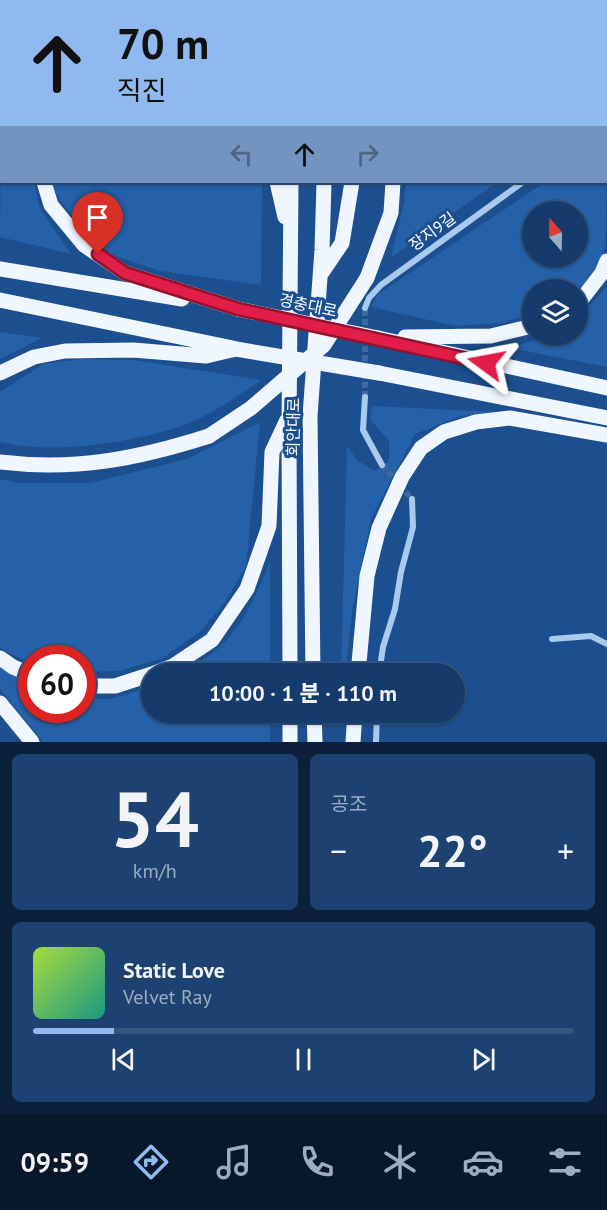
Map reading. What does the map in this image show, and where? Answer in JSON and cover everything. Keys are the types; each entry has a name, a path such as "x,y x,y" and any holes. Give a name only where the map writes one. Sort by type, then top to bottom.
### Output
{"main road":[{"path":"44,183 51,205 84,245 125,273 238,309"},
{"path":"277,183 291,242"},
{"name":"회안대로","path":"290,663 291,183"},
{"name":"회안대로","path":"313,663 310,416 321,274 324,183"},
{"path":"321,274 342,243 352,183"},
{"path":"0,462 36,466 82,465 161,452 209,436 251,408 324,345 367,278 391,213 393,183"},
{"path":"588,291 602,273 607,261"},
{"name":"경충대로","path":"0,269 238,309 607,388"},
{"path":"0,300 236,349 379,373 607,418"},
{"path":"378,338 491,336 522,329"},
{"path":"0,373 34,357 65,351 133,350 206,356 236,349"},
{"path":"178,663 212,640 247,589 269,526 272,453 289,415"},
{"path":"359,663 367,576 380,528 402,477 421,448 444,432 476,422 510,418 607,435"},
{"path":"0,658 18,669"},
{"path":"96,686 115,686 141,678"},
{"path":"0,703 32,742"},
{"path":"290,723 290,742"},
{"path":"314,723 315,742"},
{"path":"353,742 354,723"}],"street":[{"name":"장지9길","path":"365,308 369,298 381,285 522,183"},
{"path":"365,397 363,430 382,465"},
{"path":"381,663 413,527 411,499"},
{"path":"552,639 591,636 607,644"},
{"path":"376,742 377,723"}],"shaded area":[{"path":"0,183 34,183 40,209 71,254 0,237"},
{"path":"54,183 262,183 261,285 160,271 110,254 79,226 56,194"},
{"path":"406,183 496,183 391,258 404,203"},
{"path":"544,183 607,183 604,252 593,273 588,279 522,279 522,316 503,323 455,326 371,307 377,295"},
{"path":"607,286 607,367 510,348 522,344 588,345 588,307"},
{"path":"0,332 42,338 0,359"},
{"path":"81,359 134,360 261,380 202,418 139,438 67,447 21,446 0,442 0,392 43,364"},
{"path":"372,406 500,412 460,416 415,434 371,519 353,606 346,663 341,663 347,446 357,460 374,471 389,461 389,441 370,419"},
{"path":"260,422 246,567 224,603 201,631 163,658 119,671 96,672 96,645 18,645 18,657 0,647 0,479 19,483 90,483 187,459"},
{"path":"270,562 270,663 198,663 213,652 237,628"},
{"path":"0,665 18,677 18,711 0,689"},
{"path":"141,690 141,723 270,723 270,742 43,742 28,723 96,723 96,698 109,699"}],"tunnel":[{"path":"365,308 365,397"},
{"path":"382,465 412,499"}],"route":[{"path":"98,254 125,273 238,309 486,363"}]}
